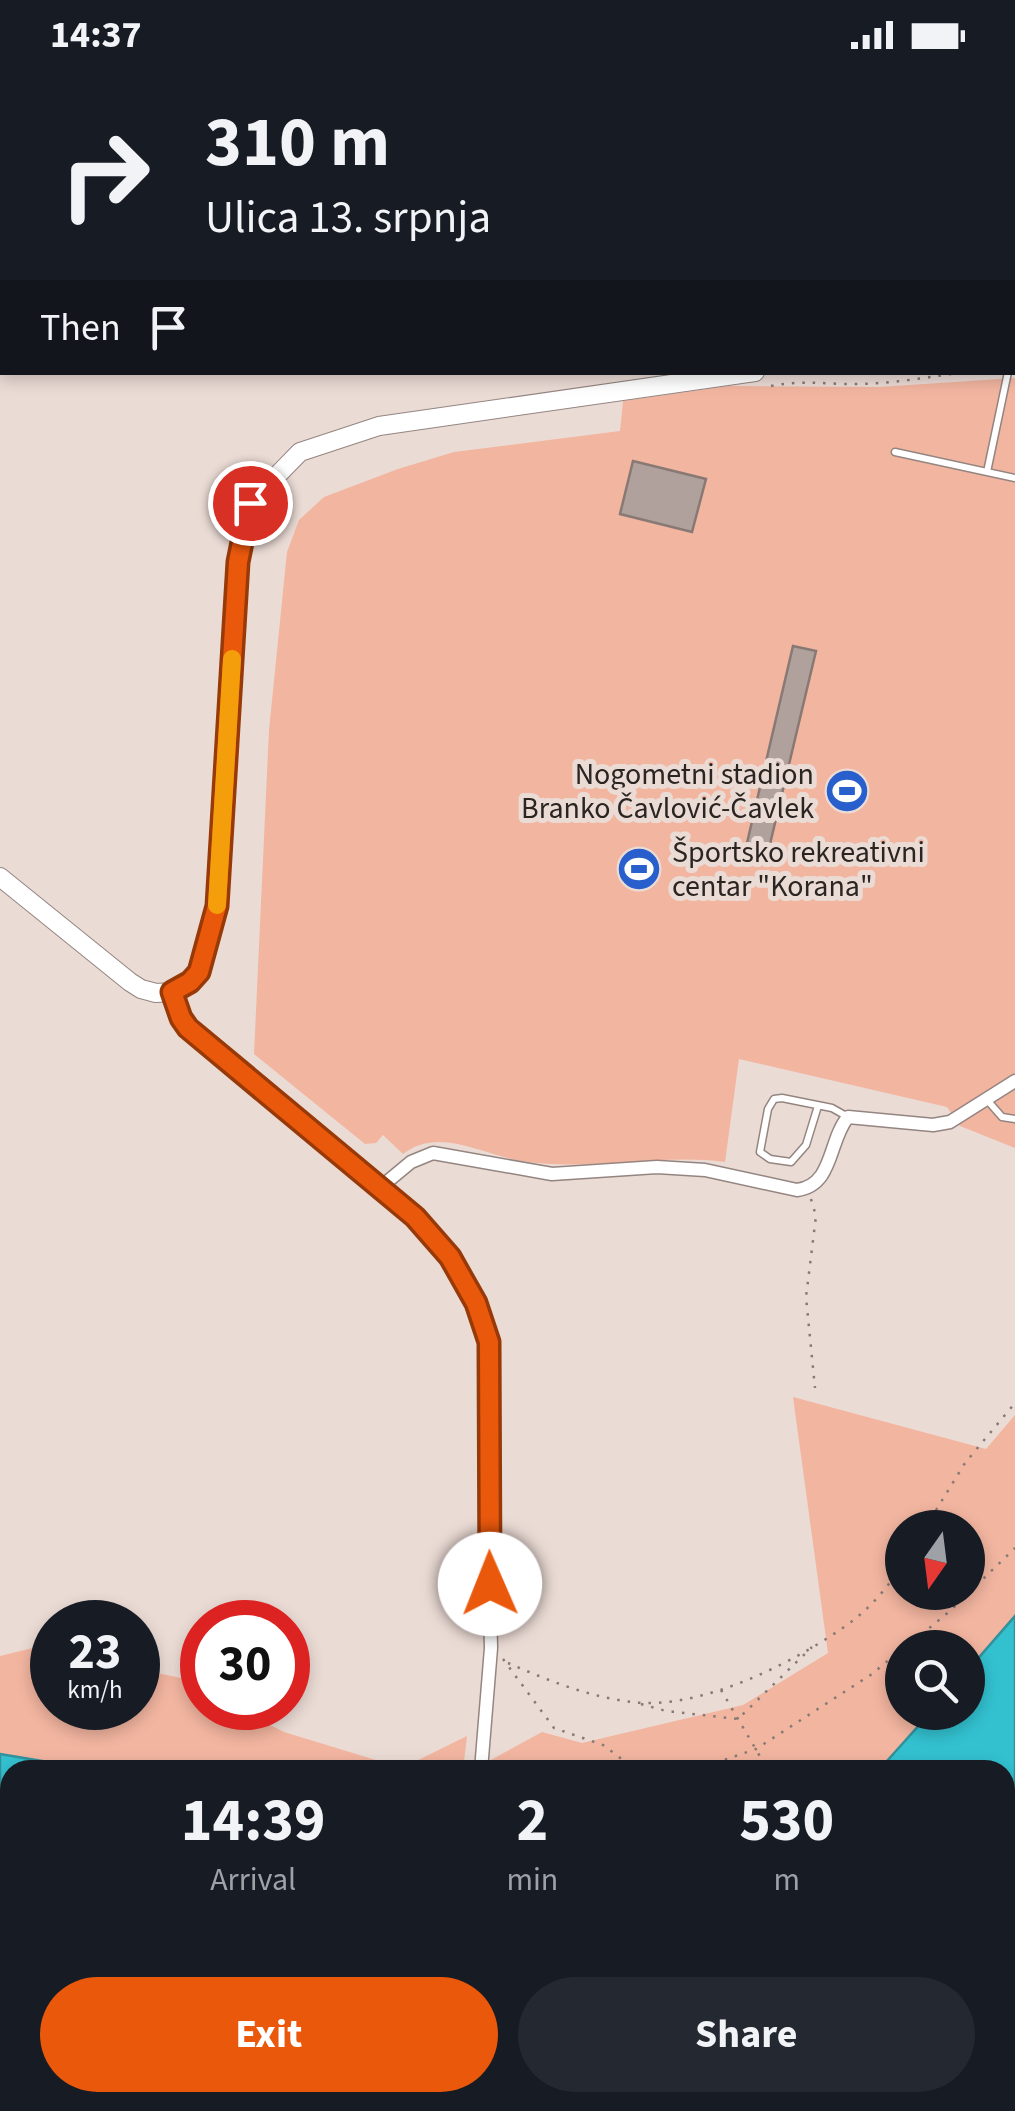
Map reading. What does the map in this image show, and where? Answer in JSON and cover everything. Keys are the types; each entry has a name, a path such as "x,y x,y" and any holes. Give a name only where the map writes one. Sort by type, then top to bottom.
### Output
{"street":[{"path":"0,877 141,990 172,992 190,982 199,972 217,906 238,562 250,503 300,452 379,426 734,375"},
{"path":"172,992 188,1028 415,1217 450,1257 476,1303 489,1342 491,1648 482,1760"},
{"path":"382,1186 410,1162 433,1152 552,1174 657,1168 705,1170 796,1190 820,1180 841,1125 848,1117 933,1125 950,1122 1015,1081"}],"lane":[{"path":"987,472 1007,375"},
{"path":"895,452 1015,478"},
{"path":"818,1106 806,1144 791,1162 770,1159 760,1152 768,1109 774,1099 818,1106 848,1117"},
{"path":"988,1101 1002,1117 1015,1119"}],"path":[{"path":"771,386 945,375"},
{"path":"808,1188 816,1216 806,1297 815,1388"},
{"path":"936,1510 965,1463 1015,1403"},
{"path":"926,1630 1015,1548"},
{"path":"634,1702 672,1701 756,1677 851,1622 885,1590"},
{"path":"738,1720 816,1642"},
{"path":"491,1648 508,1663 554,1728 604,1745 623,1760"},
{"path":"508,1663 585,1692 666,1712 738,1720"},
{"path":"724,1760 756,1749 885,1663"},
{"path":"721,1690 762,1760"}],"shaded area":[{"name":"Športsko rekreativni centar \"Korana\"","path":"1015,378 1015,1148 960,1126 947,1107 739,1059 725,1162 547,1164 446,1142 431,1142 403,1154 383,1135 376,1143 365,1144 254,1054 269,730 287,552 299,520 324,497 454,452 620,431 623,401 729,386 879,387"},
{"path":"793,1397 986,1449 1015,1415 1015,1616 985,1650 985,1630 885,1630 885,1730 915,1730 888,1760 491,1760 542,1732 582,1743 743,1705 828,1653"},
{"path":"30,1649 30,1730 160,1730 160,1674 180,1678 180,1730 280,1730 376,1760 32,1760 0,1755 0,1656"},
{"path":"467,1736 464,1760 418,1760"}],"water":[{"path":"1015,1616 1015,1760 888,1760 915,1730 985,1730 985,1650"},
{"path":"0,1754 36,1760 0,1760"}],"building":[{"path":"633,461 706,479 692,532 620,514"},
{"path":"793,646 816,651 765,865 743,860"}],"slow traffic":[{"path":"217,905 232,659"}],"place":[{"name":"Nogometni stadion Branko Čavlović-Čavlek","path":"847,791"},
{"name":"Športsko rekreativni centar \"Korana\"","path":"639,869"}],"route":[{"path":"250,503 238,562 217,906 199,972 172,992 188,1028 415,1217 450,1257 476,1303 489,1342 490,1584"}]}
